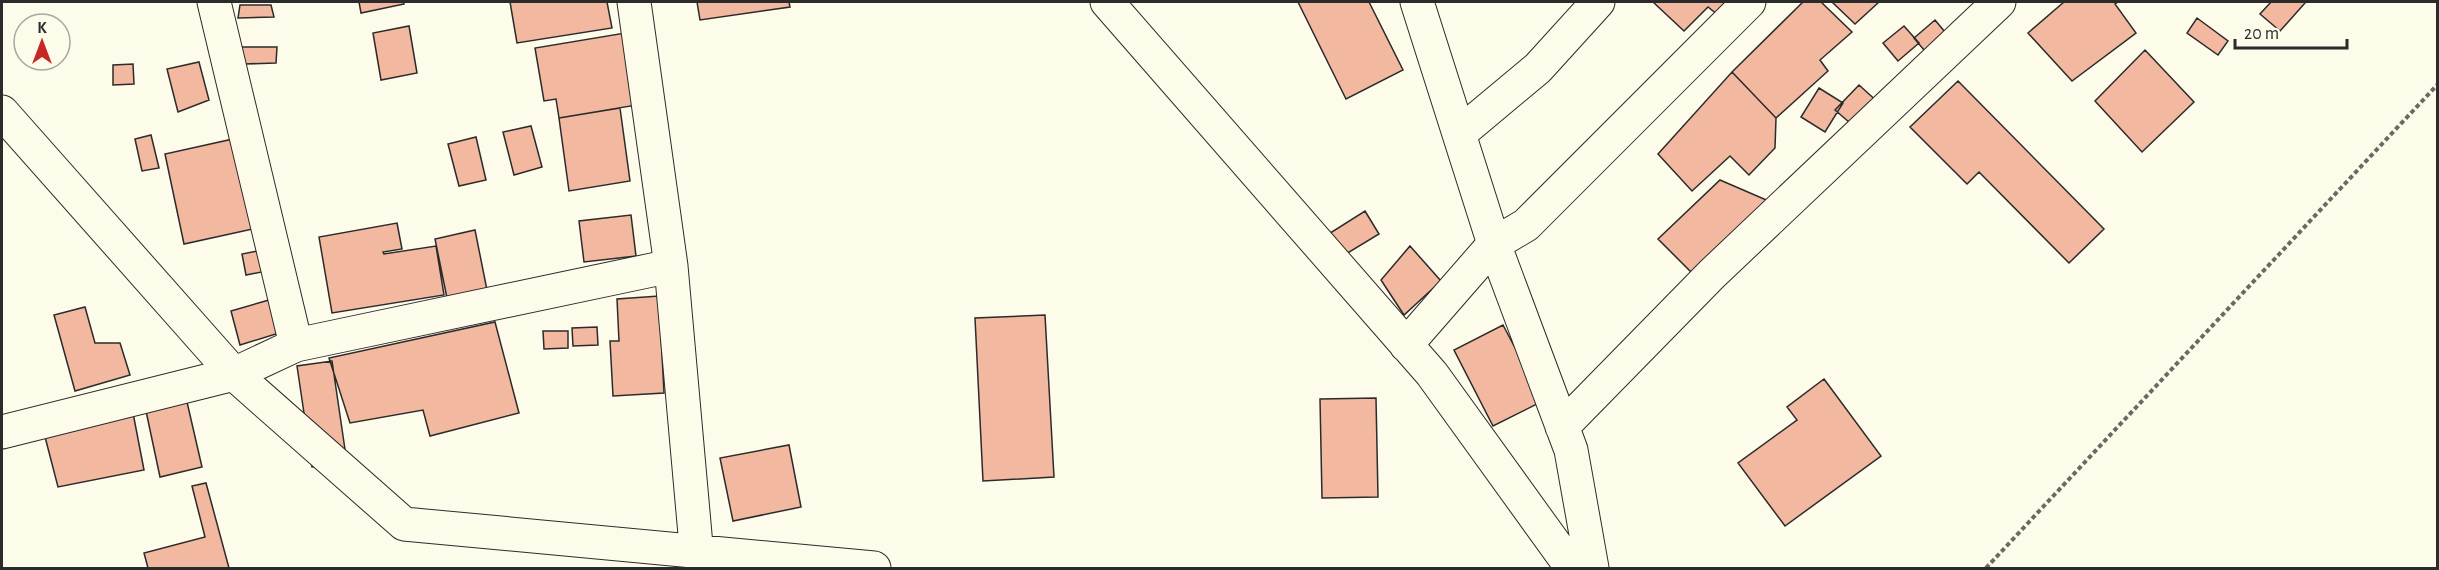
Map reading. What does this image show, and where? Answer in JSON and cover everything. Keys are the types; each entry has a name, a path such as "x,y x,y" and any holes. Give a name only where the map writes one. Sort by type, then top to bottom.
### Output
{"street":[{"path":"214,2 296,345"},
{"path":"634,2 671,266 696,560"},
{"path":"1107,2 1432,374 1572,568"},
{"path":"1418,2 1494,244 1571,450 1592,568"},
{"path":"1459,134 1538,68 1598,2"},
{"path":"1406,345 1494,244 1526,225 1749,2"},
{"path":"1562,427 1712,274 1999,2"},
{"path":"2,112 234,374 404,524 696,560 874,568"},
{"path":"2,432 234,374 296,345 671,266"}],"path":[{"path":"1986,568 2438,84"}],"building":[{"path":"359,2 403,2 404,4 361,13"},
{"path":"510,2 607,2 612,28 517,43"},
{"path":"697,2 789,2 790,7 700,20"},
{"path":"1298,2 1369,2 1403,70 1346,99"},
{"path":"1653,2 1741,2 1723,19 1708,7 1684,31"},
{"path":"1803,2 1821,2 1852,32 1820,60 1828,71 1776,118 1732,72"},
{"path":"1832,2 1879,2 1855,24"},
{"path":"2064,2 2118,2 2115,4 2136,33 2072,81 2028,33"},
{"path":"2271,2 2305,3 2280,31 2260,14"},
{"path":"240,5 271,5 274,17 238,18"},
{"path":"2197,18 2228,41 2218,55 2187,33"},
{"path":"1935,20 1950,38 1929,56 1914,38"},
{"path":"409,26 417,73 381,80 373,33"},
{"path":"1904,26 1919,43 1898,61 1883,43"},
{"path":"631,32 643,104 559,118 556,99 544,101 535,48"},
{"path":"242,47 277,47 276,63 244,64"},
{"path":"2145,50 2194,102 2142,152 2095,101"},
{"path":"199,62 209,100 178,112 167,69"},
{"path":"133,64 134,84 113,85 113,65"},
{"path":"1732,72 1776,118 1775,148 1749,175 1730,156 1692,191 1658,154"},
{"path":"1958,81 2104,229 2069,263 1979,172 1967,184 1910,127"},
{"path":"1859,85 1880,104 1857,129 1835,110"},
{"path":"1819,88 1843,103 1825,132 1801,117"},
{"path":"620,108 630,181 569,191 559,118"},
{"path":"531,126 542,167 514,175 503,132"},
{"path":"151,135 159,168 142,171 135,139"},
{"path":"242,137 262,227 184,244 165,154"},
{"path":"476,137 486,180 459,186 448,144"},
{"path":"1720,180 1771,202 1693,274 1658,239"},
{"path":"1365,211 1379,234 1341,257 1327,235"},
{"path":"631,215 636,256 584,262 579,221"},
{"path":"397,223 402,249 383,252 384,254 436,246 444,295 332,313 319,237"},
{"path":"475,230 487,290 447,298 435,239"},
{"path":"1410,246 1441,281 1404,315 1381,280"},
{"path":"263,250 267,271 246,275 242,254"},
{"path":"659,296 664,393 613,396 610,341 619,341 617,299"},
{"path":"269,300 279,333 240,345 231,311"},
{"path":"85,307 95,343 120,343 130,375 75,391 54,315"},
{"path":"1045,315 1054,477 983,481 975,318"},
{"path":"495,322 519,413 430,436 423,410 350,423 329,358"},
{"path":"1503,325 1543,401 1493,426 1454,350"},
{"path":"597,327 598,345 573,346 572,328"},
{"path":"543,331 568,331 568,348 544,349"},
{"path":"332,361 347,463 312,467 297,366"},
{"path":"1824,379 1881,456 1785,526 1738,463 1797,420 1787,407"},
{"path":"1376,398 1378,497 1322,498 1320,399"},
{"path":"187,402 202,467 160,477 146,411"},
{"path":"133,413 144,470 58,487 44,433"},
{"path":"789,445 801,507 733,521 720,458"},
{"path":"206,483 229,568 148,568 144,553 205,537 192,486"}]}
